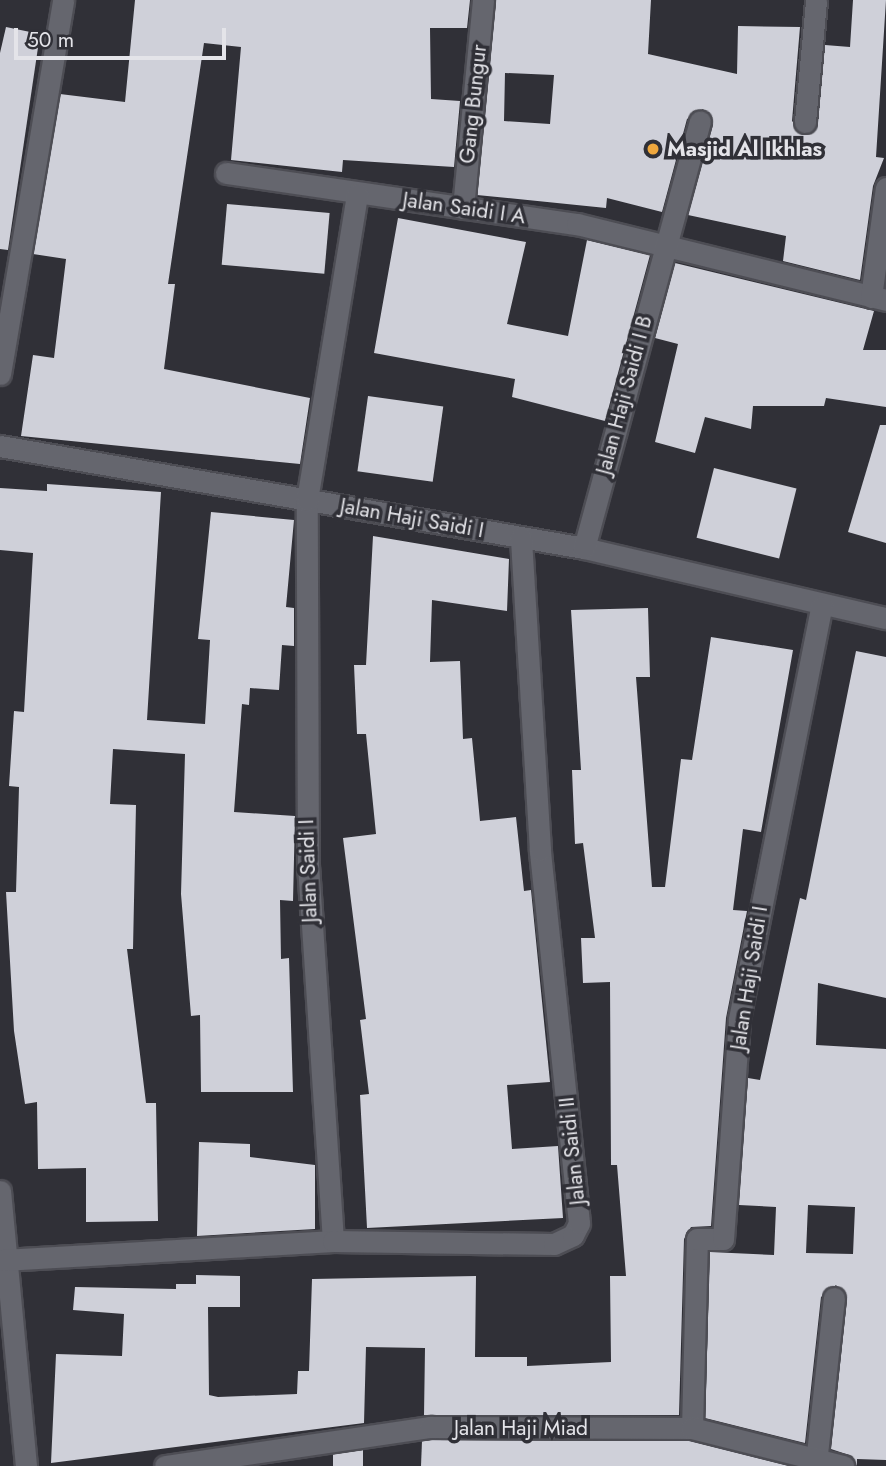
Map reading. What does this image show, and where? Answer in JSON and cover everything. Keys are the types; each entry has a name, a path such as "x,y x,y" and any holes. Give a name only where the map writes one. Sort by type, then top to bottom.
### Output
{"street":[{"path":"0,374 63,0"},
{"name":"Gang Bungur","path":"463,208 483,0"},
{"path":"805,122 816,0"},
{"name":"Jalan Haji Saidi I B","path":"584,548 664,242 700,122"},
{"name":"Jalan Saidi I A","path":"226,173 463,208 664,242 879,299"},
{"path":"307,500 357,194"},
{"path":"879,299 886,198"},
{"name":"Jalan Haji Saidi I","path":"0,446 584,548 821,607 886,618"},
{"name":"Jalan Saidi I","path":"307,500 308,867 333,1241"},
{"name":"Jalan Saidi II","path":"3,1260 333,1241 554,1244 573,1235 579,1223 540,850 521,538"},
{"name":"Jalan Haji Saidi I","path":"692,1428 697,1239 723,1239 745,980 821,607"},
{"path":"0,1194 3,1260 26,1466"},
{"path":"816,1463 834,1298"},
{"name":"Jalan Haji Miad","path":"165,1466 430,1427 692,1428"},
{"path":"692,1428 715,1439 800,1452 816,1463 844,1466"}],"building":[{"path":"135,0 470,0 467,28 430,28 431,99 460,101 454,167 343,160 342,172 231,160 241,47 204,43 168,284 175,284 164,369 310,398 300,464 21,436 33,355 54,358 66,259 33,254 60,94 125,102"},
{"path":"496,0 651,0 648,54 737,74 738,26 800,27 792,121 805,135 818,123 825,45 850,47 853,0 886,0 876,157 884,158 873,186 860,280 783,261 786,236 688,215 713,125 703,109 687,119 662,212 607,198 606,208 477,195","holes":["505,73 554,75 550,124 504,121"]},
{"path":"6,27 40,34 8,250 0,249 0,53"},
{"path":"227,204 330,213 324,274 222,265"},
{"path":"398,218 526,242 507,324 568,336 587,240 650,255 605,421 512,397 515,379 374,353"},
{"path":"675,263 874,311 863,350 886,350 886,407 826,398 824,406 753,406 751,429 705,417 695,453 655,442 678,344 655,338"},
{"path":"368,396 443,407 433,482 357,471"},
{"path":"880,425 886,425 886,543 848,532"},
{"path":"714,468 796,489 779,558 697,538"},
{"path":"47,484 161,492 147,720 205,724 210,640 198,639 211,512 294,520 286,607 294,608 294,646 282,645 279,690 250,688 249,705 242,704 234,812 295,816 293,901 280,900 281,959 289,958 293,1092 201,1092 200,1015 191,1016 181,894 185,754 113,749 110,804 136,805 133,949 127,949 146,1103 156,1103 158,1221 86,1222 86,1168 38,1169 37,1102 25,1104 14,1031 6,892 16,892 19,787 9,786 14,711 24,712 33,553 0,550 0,488 47,491"},
{"path":"373,536 509,559 507,611 432,600 430,662 460,661 463,739 472,738 480,821 516,817 524,891 531,890 550,1082 507,1085 512,1149 558,1146 563,1218 367,1228 360,1095 369,1094 360,1020 366,1019 343,838 376,834 366,734 357,734 354,665 366,665"},
{"path":"648,608 650,677 636,677 652,887 665,887 681,759 692,760 711,637 793,650 761,832 743,829 733,910 747,911 726,1018 711,1226 691,1227 684,1239 679,1415 424,1415 425,1348 366,1347 364,1423 51,1463 56,1354 122,1356 124,1314 73,1310 75,1287 176,1289 176,1284 196,1284 196,1275 240,1276 240,1307 208,1307 209,1395 218,1397 297,1394 298,1371 309,1371 312,1279 476,1276 475,1357 527,1357 527,1366 611,1362 610,1276 626,1276 617,1165 611,1165 610,982 583,983 581,938 595,938 583,843 575,844 572,770 581,770 571,610"},
{"path":"856,651 886,657 886,998 818,983 816,1045 886,1049 886,1460 857,1459 857,1466 852,1456 831,1449 847,1299 836,1285 821,1297 805,1443 705,1418 710,1252 774,1255 776,1207 739,1205 748,1078 760,1080 800,898 806,900","holes":["808,1205 855,1207 853,1254 806,1253"]},
{"path":"199,1142 250,1144 250,1157 315,1165 315,1229 197,1236"},
{"path":"422,1441 690,1441 789,1466 421,1466"},
{"path":"363,1450 363,1466 333,1466 333,1454"}],"place":[{"name":"Masjid Al Ikhlas","path":"653,149"}]}
